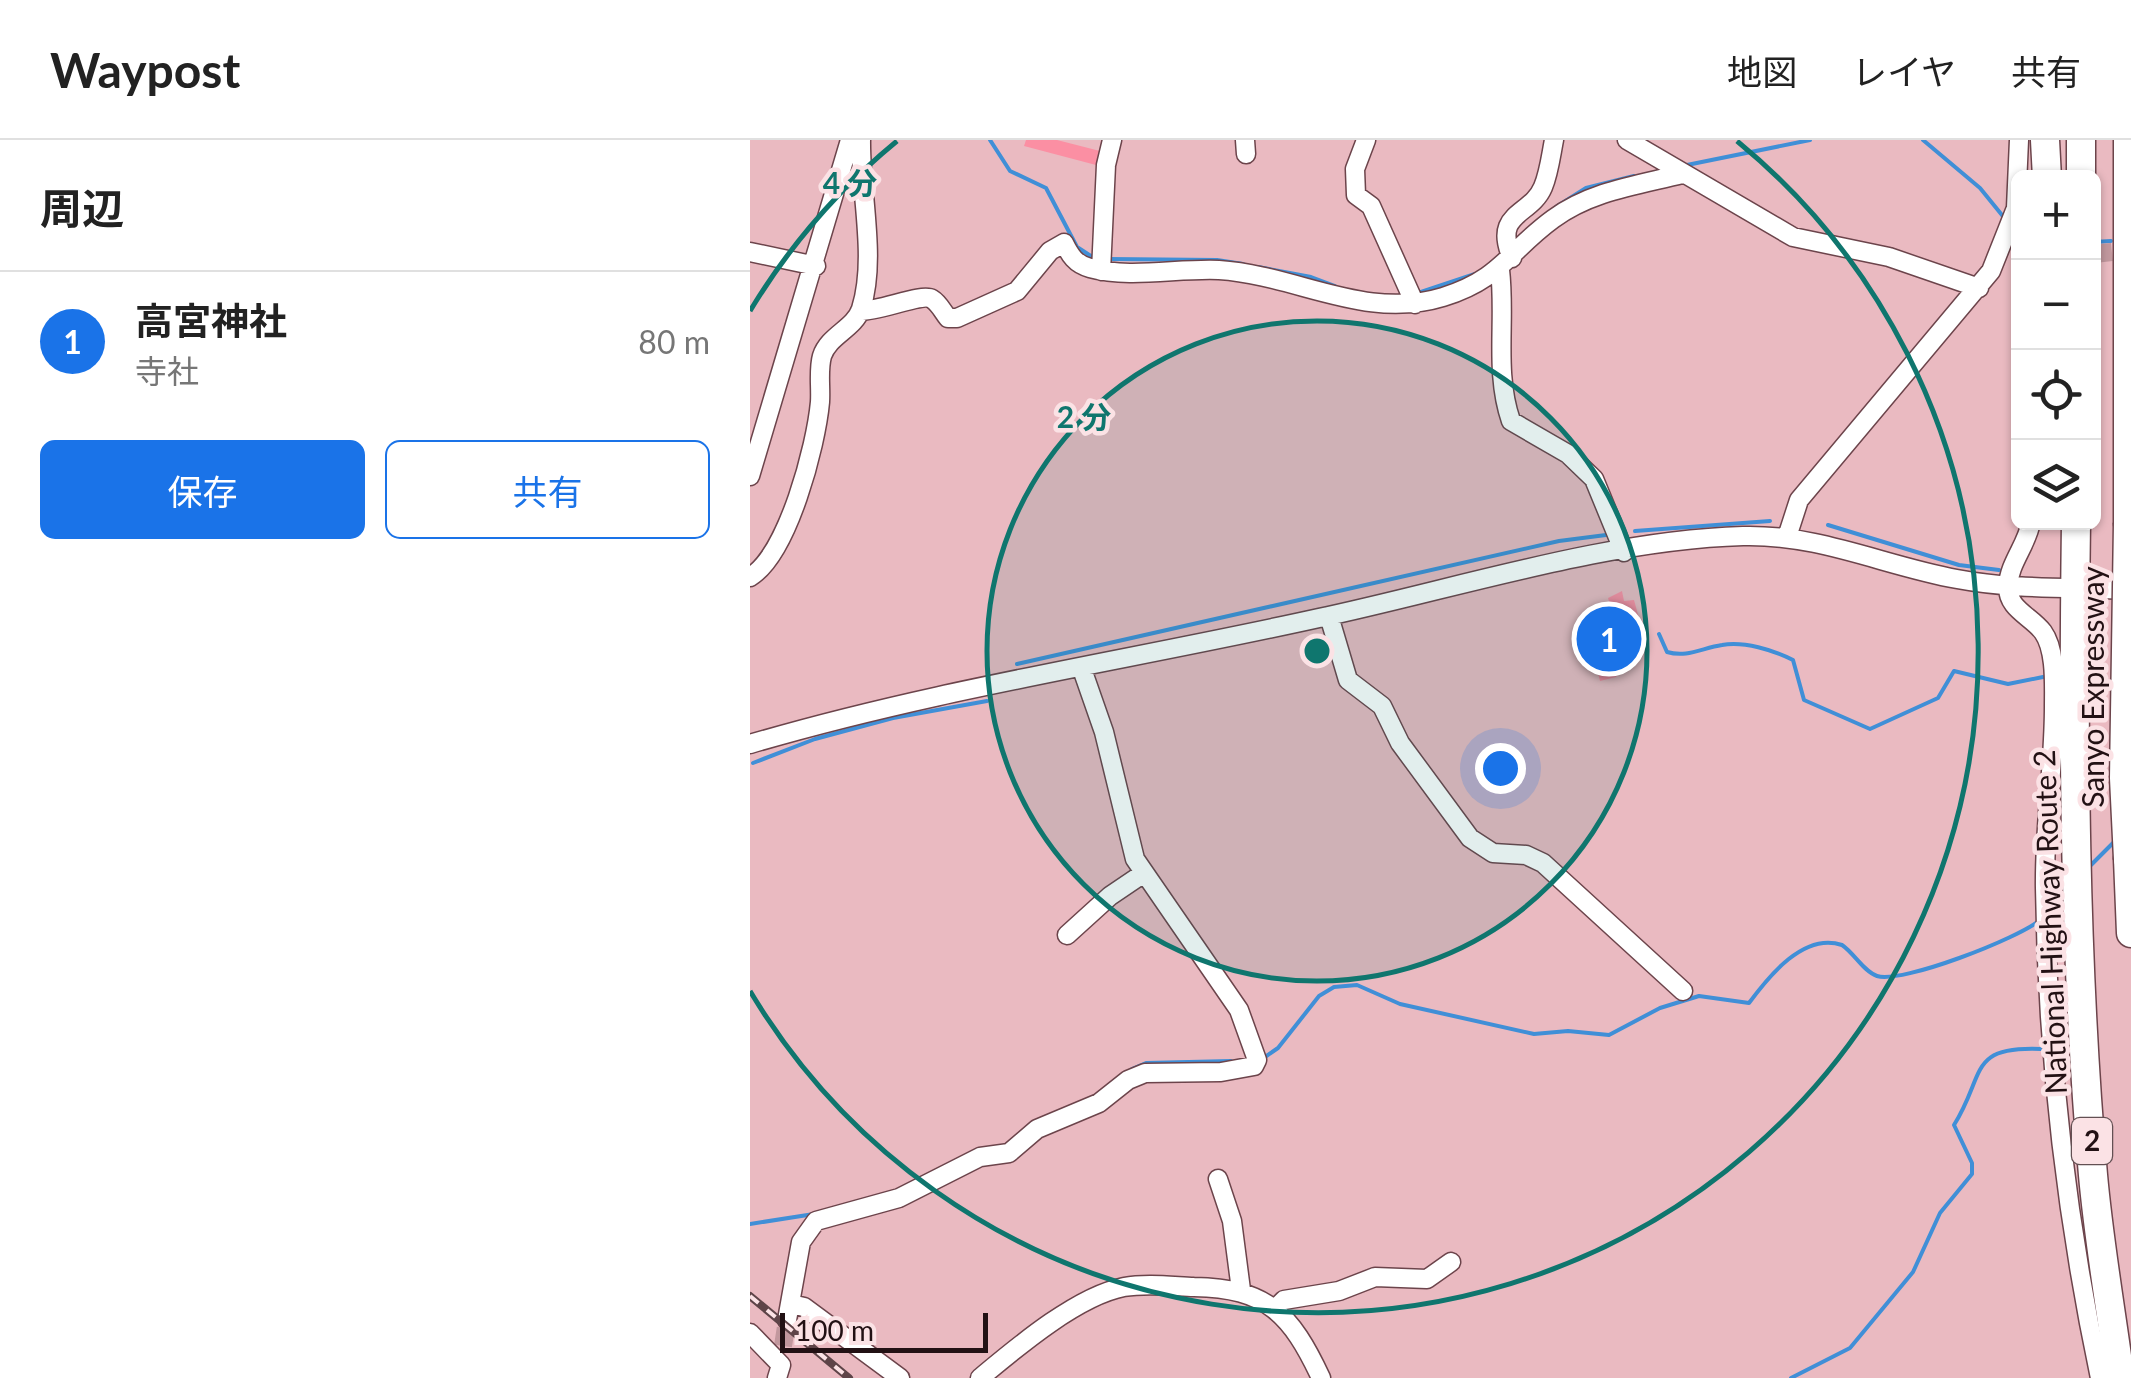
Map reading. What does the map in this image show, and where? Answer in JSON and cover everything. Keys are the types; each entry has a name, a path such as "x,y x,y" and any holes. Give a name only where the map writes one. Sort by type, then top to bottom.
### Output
{"highway":[{"path":"2045,140 2047,170"},
{"path":"2081,140 2081,170"},
{"name":"Sanyo Expressway","path":"2128,140 2124,778 2131,934"},
{"name":"National Highway Route 2","path":"2076,530 2078,858 2094,1176 2121,1378"}],"street":[{"path":"750,476 816,266 850,140"},
{"path":"750,577 767,563 797,496 818,414 821,359 828,343 860,311 866,264 862,140"},
{"path":"1100,271 1106,165 1112,140"},
{"path":"1366,140 1355,170 1356,196 1371,206 1415,304"},
{"path":"1554,140 1543,189 1511,217 1507,228 1499,338 1511,421 1568,454 1594,479 1624,552"},
{"path":"1626,140 1658,148 1682,174 1792,237 1889,258 1978,288"},
{"path":"1786,537 1799,500 1978,288 2010,258 2019,140"},
{"path":"860,311 886,310 919,296 930,297 948,318 957,318 1016,291 1050,252 1064,243 1080,266 1100,271 1220,270 1290,281 1336,297 1387,307 1415,304 1470,288 1506,264 1551,220 1591,198 1682,174"},
{"path":"750,252 816,266"},
{"path":"2028,530 2010,570 2008,588 2009,599 2044,634 2052,654 2054,707 2045,892 2050,1037 2082,1293 2100,1378"},
{"path":"750,744 860,712 1082,670 1624,552 1706,539 1786,537 2008,588 2131,590"},
{"path":"1329,616 1348,680 1382,706 1400,743 1470,838 1493,853 1526,855 1543,863 1683,991"},
{"path":"900,1378 804,1307 789,1312 801,1242 816,1221 899,1198 980,1157 1009,1153 1036,1129 1098,1103 1128,1080 1145,1073 1221,1072 1254,1066 1257,1060 1248,1026 1239,1010 1129,846 1104,732 1082,670"},
{"path":"1067,935 1144,872"},
{"path":"1218,1179 1232,1222 1241,1290"},
{"path":"1276,1308 1284,1300 1339,1291 1375,1278 1427,1279 1451,1262"},
{"path":"980,1378 1062,1318 1120,1287 1241,1290 1276,1308 1307,1348 1322,1378"},
{"path":"750,1333 779,1350 781,1365 777,1378"},
{"path":"2121,1378 2131,1376"}],"building":[{"path":"1026,140 1057,140 1100,151 1096,165 1024,146"},
{"path":"1622,591 1624,601 1634,600 1642,629 1621,636 1628,660 1616,677 1600,681 1584,616 1612,611 1608,598"}],"waterway":[{"path":"990,140 1010,171 1046,188 1077,247 1094,258"},
{"path":"1682,166 1810,140"},
{"path":"1923,140 1980,188 2006,220"},
{"path":"1556,207 1586,188 1634,176"},
{"path":"2101,242 2111,241"},
{"path":"1108,259 1217,260 1243,264"},
{"path":"1258,267 1335,286"},
{"path":"1418,293 1475,274"},
{"path":"1635,531 1770,521"},
{"path":"1828,525 1959,565 1999,570"},
{"path":"1017,664 1559,541 1606,535"},
{"path":"1659,634 1667,652 1674,654 1740,644 1785,656 1793,660 1804,700 1870,729 1938,698 1954,671 2008,684 2043,677"},
{"path":"753,763 815,739 893,718 987,701"},
{"path":"2087,869 2116,840"},
{"path":"1265,1057 1278,1048 1319,996 1334,987 1357,985 1400,1004 1534,1034 1568,1031 1609,1035 1660,1008 1699,996 1749,1003 1789,959 1814,945 1842,945 1872,974 1890,977 1960,958 2040,920"},
{"path":"1791,1378 1850,1348 1913,1272 1940,1213 1972,1174 1972,1163 1954,1125 1982,1067 2001,1052 2041,1049"},
{"path":"1132,1069 1146,1063 1231,1061"},
{"path":"750,1224 814,1214"}],"tunnel":[{"path":"2101,253 2131,250"},
{"path":"783,1346 787,1320"}],"railway":[{"path":"750,1296 849,1378"}],"place":[{"name":"高宮神社","path":"1609,639"}]}
